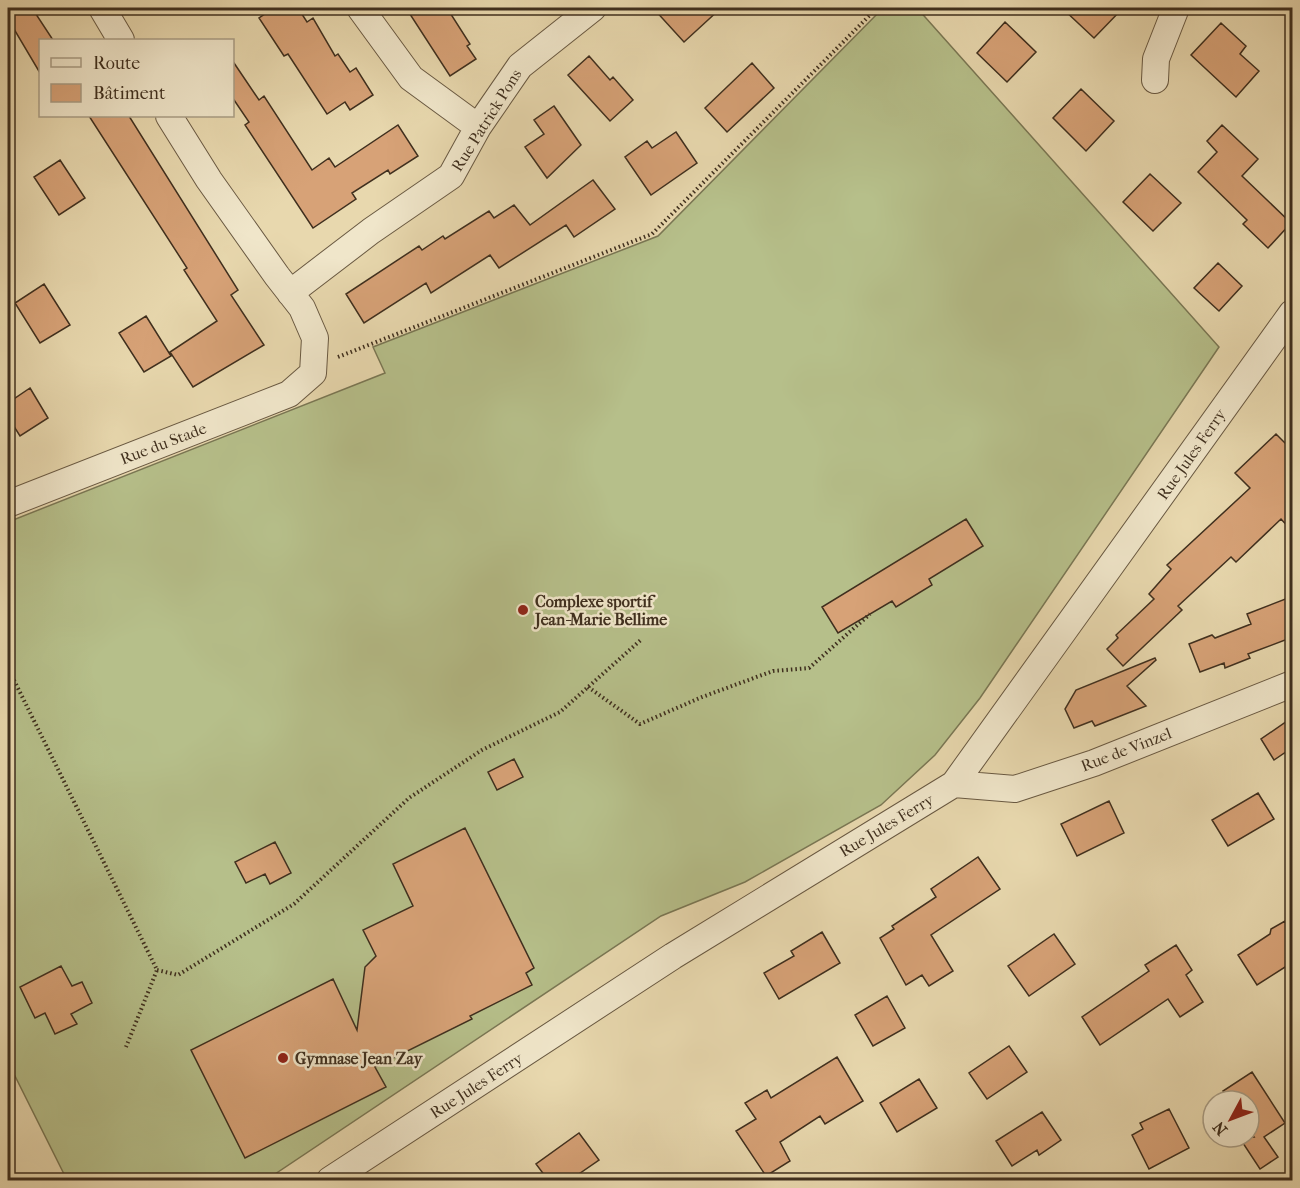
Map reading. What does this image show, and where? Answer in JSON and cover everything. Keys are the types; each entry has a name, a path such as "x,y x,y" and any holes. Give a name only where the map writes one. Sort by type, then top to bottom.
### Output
{"street":[{"path":"102,8 120,39"},
{"path":"360,8 411,78 478,127"},
{"name":"Rue Patrick Pons","path":"290,293 371,231 451,176 478,127 520,66 593,8"},
{"path":"1155,80 1156,59 1176,8"},
{"path":"170,117 209,180 302,308 315,338 313,370"},
{"name":"Rue Jules Ferry","path":"330,1180 673,956 954,784 1293,313"},
{"name":"Rue du Stade","path":"8,504 289,394 313,370"},
{"name":"Rue de Vinzel","path":"954,784 1015,789 1094,763 1293,684"}],"path":[{"path":"313,370 652,234 877,8"},
{"path":"588,687 640,724 702,697 773,671 809,668 870,614"},
{"path":"157,970 178,975 294,904 409,798 482,750 560,712 642,639"},
{"path":"8,668 157,970 126,1047"}],"green space":[{"name":"Complexe sportif Jean-Marie Bellime","path":"883,8 917,8 1219,347 980,698 935,755 881,805 745,882 661,916 266,1180 67,1180 8,1062 8,522 385,373 373,347 658,236"}],"building":[{"path":"23,8 32,8 52,39 39,39 39,71 8,19"},
{"path":"274,8 298,8 307,22 313,18 335,56 338,54 350,72 356,68 373,95 350,110 345,102 327,114 288,54 284,56 259,18"},
{"path":"406,8 447,8 470,44 467,46 476,59 450,76"},
{"path":"653,8 721,8 684,42"},
{"path":"1062,8 1123,8 1094,38"},
{"path":"1005,22 1036,52 1007,82 977,53"},
{"path":"1221,23 1246,46 1240,54 1259,71 1236,97 1191,55"},
{"path":"589,56 610,80 613,77 633,100 610,121 568,75"},
{"path":"234,63 259,100 264,96 312,170 329,158 335,167 398,125 418,156 390,174 388,170 352,193 356,199 313,228 245,125 249,122 234,100"},
{"path":"752,63 774,88 727,132 705,108"},
{"path":"1081,89 1114,121 1086,151 1053,118"},
{"path":"554,106 581,145 547,178 525,147 544,134 534,120"},
{"path":"90,117 130,117 238,290 231,295 264,345 193,387 170,352 217,321 184,270 187,268"},
{"path":"1222,125 1258,159 1242,176 1291,223 1268,248 1243,224 1247,220 1198,172 1217,152 1207,141"},
{"path":"676,132 697,163 651,195 625,157 647,141 652,148"},
{"path":"60,160 85,198 59,215 34,177"},
{"path":"1150,174 1181,203 1153,231 1123,202"},
{"path":"593,180 615,209 574,237 566,225 499,268 490,255 431,293 426,283 364,323 346,294 419,246 422,250 443,236 445,239 489,211 494,218 514,205 530,225"},
{"path":"1218,263 1242,286 1219,311 1194,288"},
{"path":"44,284 70,325 40,343 15,303"},
{"path":"146,316 171,356 144,372 119,333"},
{"path":"30,388 48,418 20,436 8,417 8,403"},
{"path":"1276,434 1293,451 1293,532 1281,519 1236,562 1231,557 1178,606 1182,610 1123,666 1107,649 1118,638 1116,635 1154,599 1149,594 1171,569 1167,565 1250,488 1235,473"},
{"path":"966,519 983,546 929,579 932,585 896,607 892,601 838,633 822,607"},
{"path":"1293,596 1293,637 1248,654 1250,658 1225,668 1224,663 1200,672 1189,644 1212,635 1215,638 1251,624 1247,614"},
{"path":"1155,658 1156,660 1127,686 1146,706 1095,726 1092,721 1074,728 1065,709 1076,690"},
{"path":"1293,717 1293,747 1274,760 1261,739"},
{"path":"514,759 523,777 497,790 488,772"},
{"path":"1258,793 1274,819 1228,846 1212,820"},
{"path":"1109,801 1124,833 1077,856 1061,824"},
{"path":"465,828 534,968 526,973 532,985 470,1016 472,1019 375,1067 386,1087 245,1158 191,1050 333,979 357,1030 365,967 376,956 363,930 413,906 393,864"},
{"path":"275,842 291,873 270,884 265,874 246,883 235,862"},
{"path":"978,857 1000,889 931,935 953,971 929,986 922,975 906,985 880,938 894,929 892,926 936,897 931,889"},
{"path":"1285,921 1293,933 1293,962 1257,985 1238,955"},
{"path":"822,932 840,963 779,999 764,973 794,956 791,951"},
{"path":"1054,934 1075,964 1029,996 1008,966"},
{"path":"1176,945 1192,970 1186,975 1203,1002 1180,1017 1168,999 1100,1045 1082,1017 1149,971 1145,965"},
{"path":"61,966 72,986 82,982 92,1003 71,1014 77,1024 55,1034 45,1013 35,1018 20,987"},
{"path":"887,996 905,1028 873,1046 855,1015"},
{"path":"1009,1046 1027,1072 987,1099 969,1073"},
{"path":"837,1057 863,1101 825,1124 820,1116 780,1142 790,1161 766,1176 736,1131 756,1119 745,1103 767,1090 771,1098"},
{"path":"1252,1072 1285,1123 1264,1137 1278,1157 1260,1169 1247,1149 1261,1149 1261,1089 1226,1089"},
{"path":"919,1079 937,1108 897,1132 880,1103"},
{"path":"1169,1109 1189,1148 1149,1169 1132,1135 1143,1129 1140,1123"},
{"path":"1042,1112 1061,1140 1039,1155 1037,1150 1012,1166 996,1141"},
{"path":"579,1133 599,1160 570,1180 548,1180 536,1164"}],"place":[{"name":"Complexe sportif Jean-Marie Bellime","path":"523,610"},
{"name":"Gymnase Jean Zay","path":"283,1058"}]}
